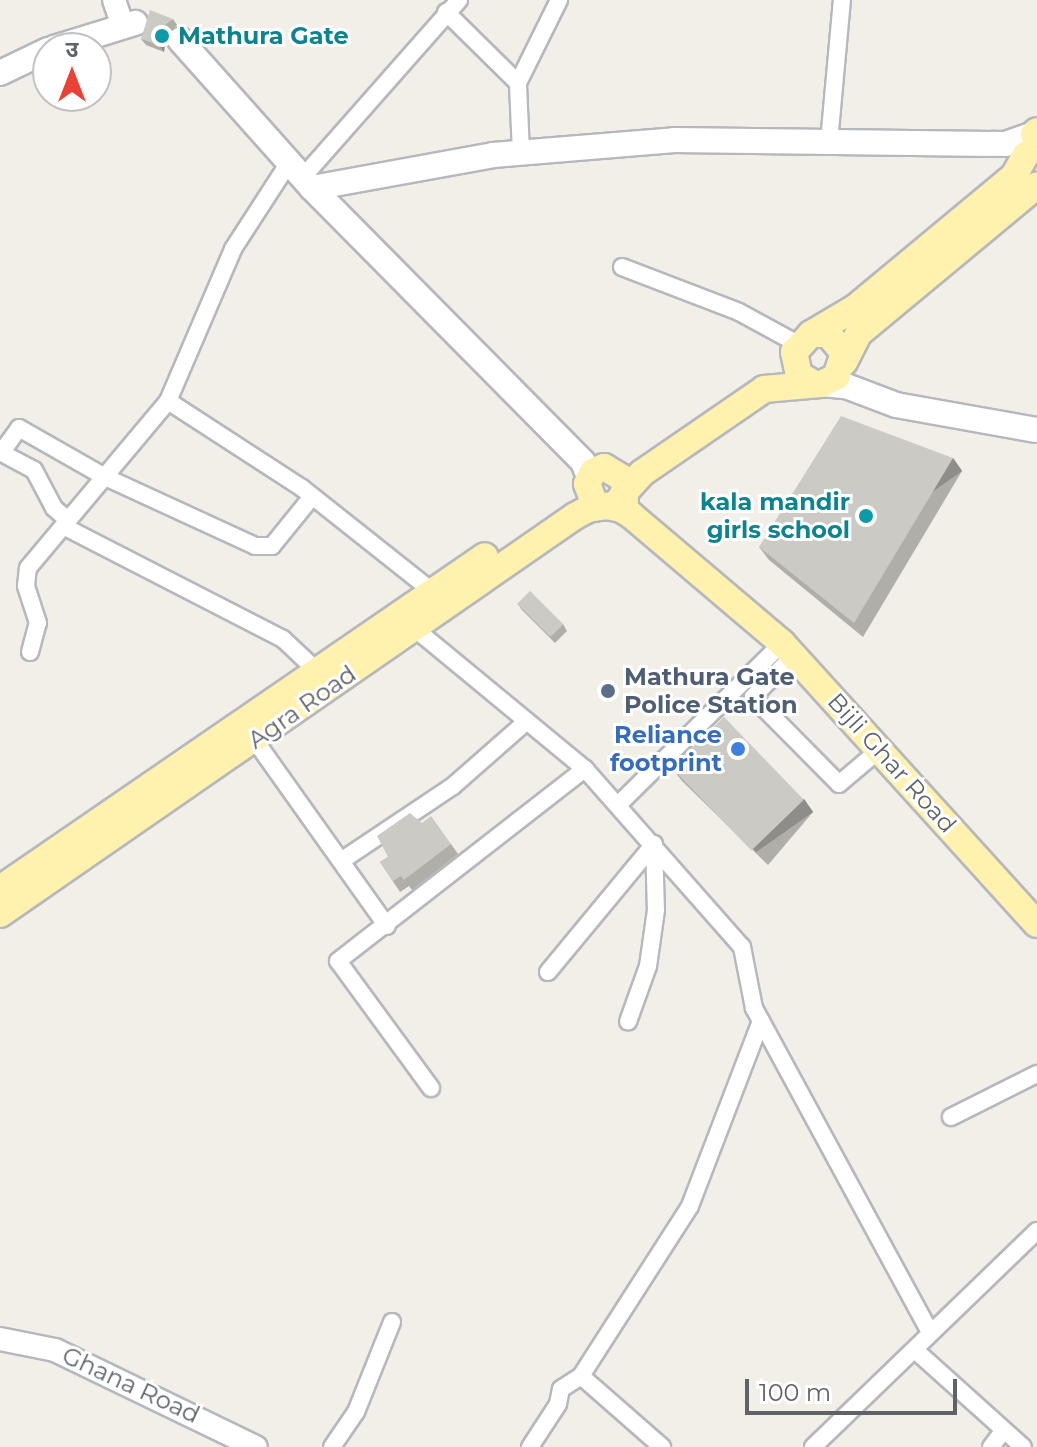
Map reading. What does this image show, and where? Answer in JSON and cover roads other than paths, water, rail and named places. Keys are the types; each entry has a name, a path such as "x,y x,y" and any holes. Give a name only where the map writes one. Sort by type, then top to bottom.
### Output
{"main road":[{"path":"104,32 129,24"},
{"path":"180,40 302,175 596,468"},
{"path":"0,73 32,58"},
{"path":"302,175 674,140 1029,144"},
{"name":"Agra Road","path":"0,914 249,733 318,672 563,502 596,468 638,456 775,366 804,339 855,308 1002,186 1023,166 1029,144"},
{"path":"844,362 836,339 804,339 795,368 817,384 836,377 844,362 859,333 1037,185"},
{"name":"Agra Road","path":"844,362 865,378 957,413"},
{"name":"Agra Road","path":"0,889 414,628 575,516 621,505 642,473 764,389 817,384 846,386 896,405 957,413 1037,430"},
{"name":"Bijli Ghar Road","path":"596,468 590,497 621,505 788,649 1037,924"}],"street":[{"path":"114,0 129,24"},
{"path":"30,652 38,623 26,586 28,568 168,401 233,249 459,0"},
{"path":"521,153 518,83 559,0"},
{"path":"829,142 842,0"},
{"path":"446,12 518,83"},
{"path":"622,267 804,339"},
{"path":"168,401 302,488 310,499 433,592"},
{"path":"310,499 272,546 255,546 103,476 19,428 1,452 34,470 54,508 66,523 283,639 318,672"},
{"path":"414,628 585,769 742,947 761,1021 930,1332"},
{"path":"788,649 753,697 839,784 879,750"},
{"path":"619,804 788,649"},
{"path":"341,861 453,786 527,721"},
{"path":"249,733 387,926"},
{"path":"431,1088 338,961 387,926 585,769"},
{"path":"548,972 654,844"},
{"path":"628,1022 648,966 656,910 654,844"},
{"path":"530,1447 558,1404 561,1389 581,1376 690,1206 761,1021"},
{"path":"951,1117 1037,1074"},
{"path":"813,1447 1037,1231"},
{"path":"332,1447 356,1412 392,1322"},
{"name":"Ghana Road","path":"0,1339 55,1350 256,1447"},
{"path":"915,1350 1023,1447"},
{"path":"581,1376 662,1447"},
{"path":"991,1447 1004,1430"}],"place":[{"name":"Mathura Gate","path":"162,36"},
{"name":"kala mandir girls school","path":"866,516"},
{"name":"Mathura Gate Police Station","path":"608,691"},
{"name":"Reliance footprint","path":"738,749"}]}
